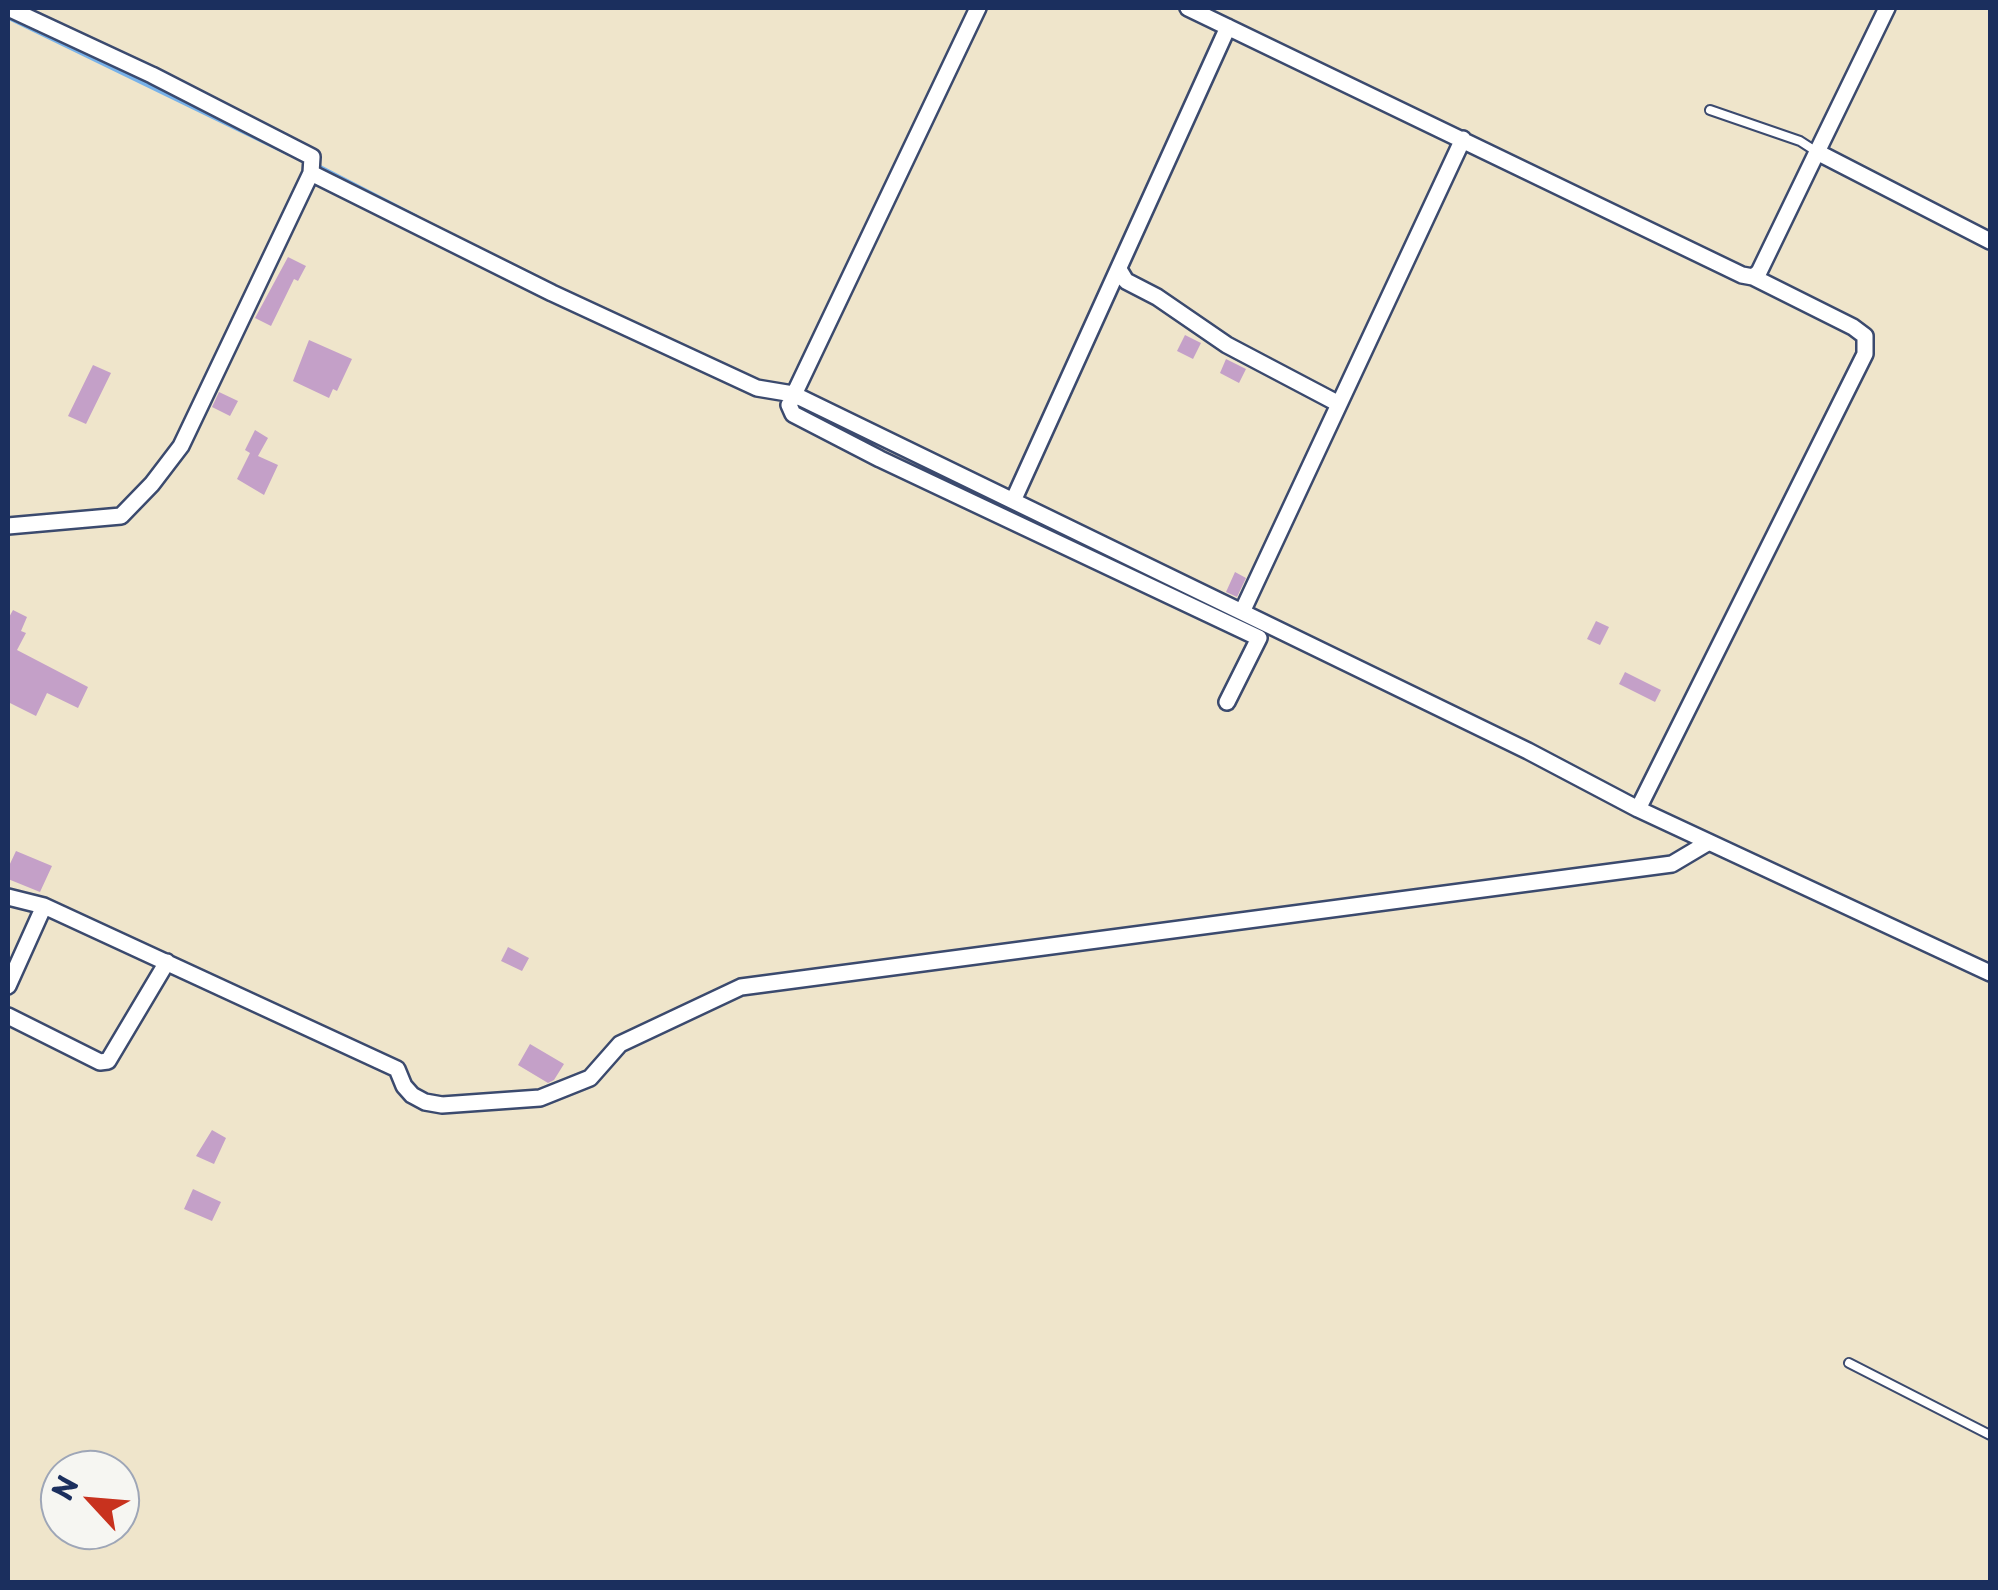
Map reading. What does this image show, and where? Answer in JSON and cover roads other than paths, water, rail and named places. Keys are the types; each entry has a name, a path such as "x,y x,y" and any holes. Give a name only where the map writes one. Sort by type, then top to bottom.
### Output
{"street":[{"path":"8,8 152,75 552,293 757,388 792,394 1528,751 1638,809 1990,974"},
{"path":"978,8 789,405 793,414 810,423 1259,638 1227,702"},
{"path":"1188,8 1753,277 1865,336 1864,354 1638,809"},
{"path":"1753,277 1759,272 1887,8"},
{"path":"1013,501 1228,27"},
{"path":"1242,612 1463,139"},
{"path":"1817,152 1990,241"},
{"path":"8,526 121,516 152,484 181,446 312,165"},
{"path":"1120,270 1126,281 1227,345 1339,404"},
{"path":"8,897 44,906 397,1069 404,1086 424,1102 442,1105 540,1098 590,1078 620,1044 741,987 1672,864 1709,842"},
{"path":"8,986 44,906"},
{"path":"8,1016 100,1062 108,1061 167,962"}],"lane":[{"path":"1710,110 1800,142 1817,152"},
{"path":"1849,1363 1990,1436"}],"waterway":[{"path":"8,17 288,153"},
{"path":"317,166 416,217"}]}
